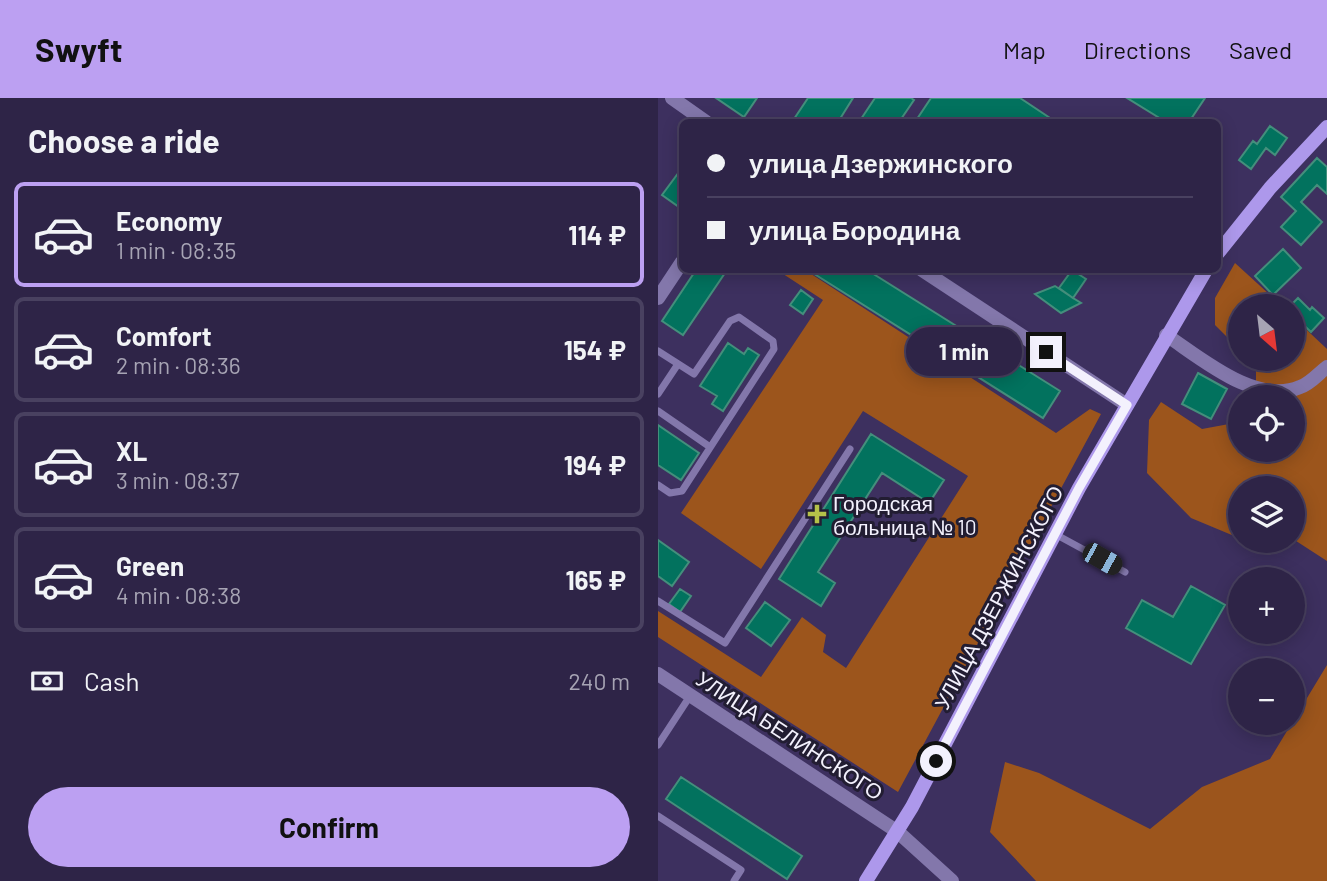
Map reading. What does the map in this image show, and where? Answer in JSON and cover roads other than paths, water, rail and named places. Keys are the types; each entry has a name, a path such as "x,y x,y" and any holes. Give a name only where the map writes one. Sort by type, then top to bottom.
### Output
{"main road":[{"path":"1221,249 1270,188 1327,127"},
{"name":"УЛИЦА ДЗЕРЖИНСКОГО","path":"866,881 898,832 1055,533 1166,335 1204,273"}],"street":[{"path":"671,98 702,119"},
{"path":"658,298 679,266"},
{"path":"927,273 1127,405"},
{"path":"1166,335 1241,384 1266,392 1300,387 1327,367"},
{"name":"УЛИЦА БЕЛИНСКОГО","path":"658,674 898,832 952,881"}],"lane":[{"path":"658,351 694,374 730,321 739,317 773,341 774,349 682,491 670,493 658,485"},
{"path":"658,394 678,364"},
{"path":"658,411 710,447"},
{"path":"658,601 725,643 850,449"},
{"path":"1055,533 1125,572"},
{"path":"658,745 691,695"},
{"path":"658,816 741,870 734,881"}],"place":[{"name":"Городская больница № 10","path":"817,514"}]}
